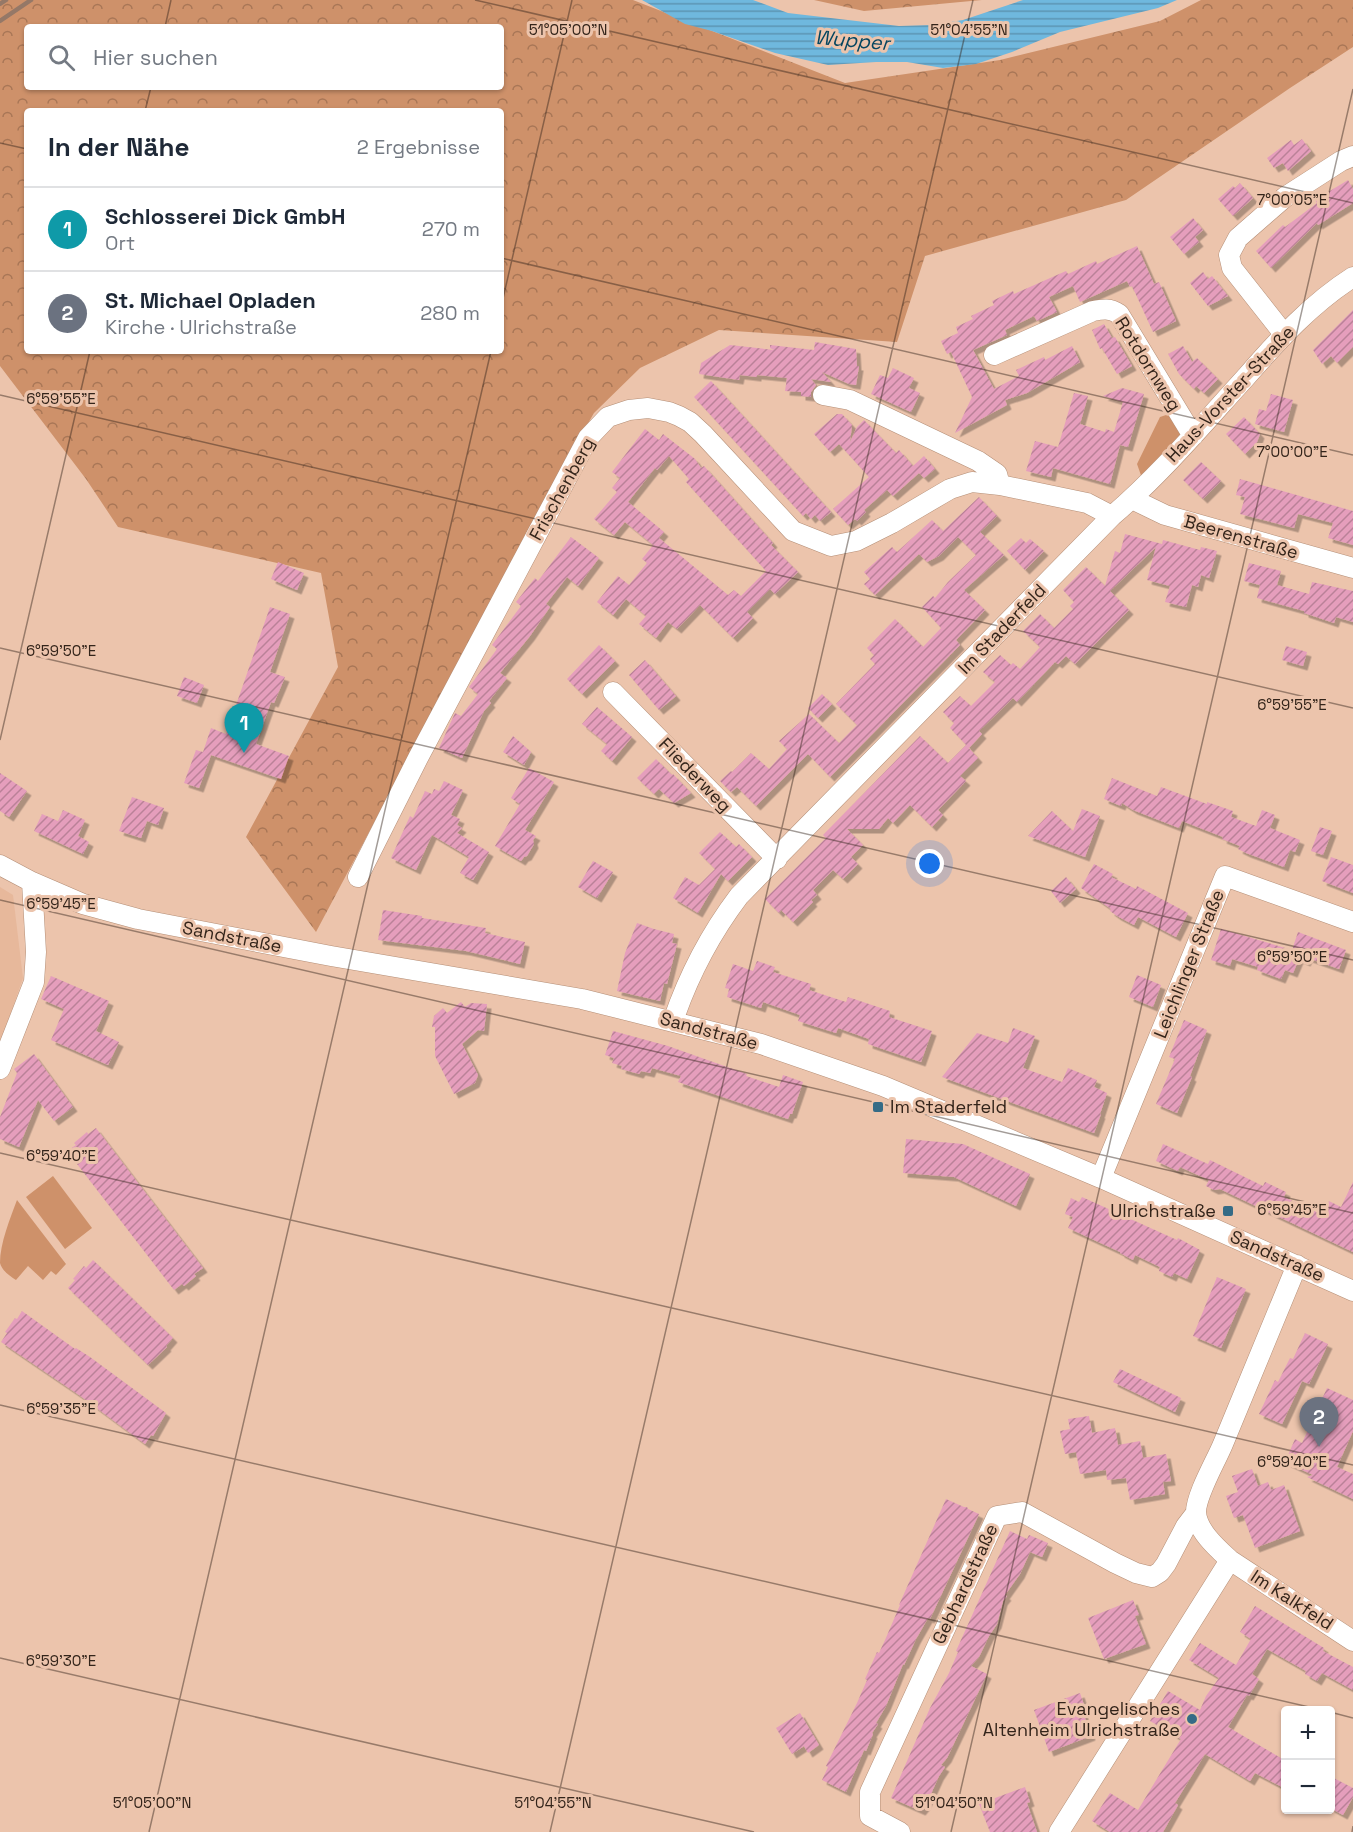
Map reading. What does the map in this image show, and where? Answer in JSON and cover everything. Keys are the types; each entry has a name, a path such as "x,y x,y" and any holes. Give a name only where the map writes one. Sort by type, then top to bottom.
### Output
{"street":[{"path":"1284,334 1232,268 1229,255 1238,238 1285,197 1341,161 1353,156"},
{"name":"Haus-Vorster-Straße","path":"1112,516 1132,499 1193,436 1284,334 1335,288 1353,277"},
{"name":"Rotdornweg","path":"994,356 1093,311 1104,309 1114,311 1119,314 1193,436"},
{"path":"823,395 850,400 978,461 997,474 1000,485"},
{"name":"Frischenberg","path":"358,877 551,505 588,438 608,417 629,410 648,408 669,412 690,422 793,531 831,546 856,541 950,489 972,482 1000,485 1087,503 1112,516"},
{"name":"Beerenstraße","path":"1132,499 1165,515 1353,568"},
{"name":"Im Staderfeld","path":"673,1021 682,996 723,918 739,896 1112,516"},
{"name":"Fliederweg","path":"613,692 777,859"},
{"name":"Sandstraße","path":"0,865 83,904 138,919 331,956 582,999 761,1044 883,1086 1101,1178 1353,1291"},
{"name":"Leichlinger Straße","path":"1101,1178 1225,876 1353,922"},
{"path":"0,1070 34,982 36,952 32,882"},
{"path":"1059,1832 1230,1560 1209,1540 1196,1513 1201,1494 1297,1265"},
{"name":"Gebhardstraße","path":"900,1832 870,1816 870,1792 997,1516 1022,1512 1115,1563 1136,1573 1152,1577 1166,1564 1186,1526 1196,1513"},
{"name":"Im Kalkfeld","path":"1230,1560 1353,1641"}],"shaded area":[{"path":"0,887 13,895 23,978 0,1044"}],"green space":[{"path":"0,0 633,0 845,83 1000,60 1160,21 1201,0 1353,0 1353,47 1126,200 925,256 897,342 719,330 640,368 594,413 564,465 316,932 246,837 338,667 321,573 118,527 86,479 0,366"},
{"path":"814,0 982,0 864,11"},
{"path":"1172,413 1183,438 1143,481 1137,464 1160,417"},
{"path":"53,1176 92,1228 65,1249 26,1197"},
{"path":"17,1200 66,1264 56,1275 51,1271 43,1280 28,1266 16,1280 1,1266 0,1255"}],"water":[{"name":"Wupper","path":"642,0 753,0 788,13 899,26 932,25 963,20 1023,0 1177,0 1158,8 1060,32 976,64 943,68 907,62 828,65 775,53 685,24"}],"building":[{"path":"1302,139 1311,151 1288,171 1283,163 1274,168 1267,158 1291,140 1294,145"},
{"path":"1348,180 1353,189 1353,203 1318,225 1317,223 1271,268 1256,251 1283,225 1285,227 1317,203 1315,200"},
{"path":"1240,183 1253,198 1233,216 1218,199"},
{"path":"1193,218 1203,230 1195,237 1199,242 1184,254 1170,237"},
{"path":"1137,246 1154,284 1159,282 1176,321 1153,332 1132,286 1130,287 1127,281 1080,302 1073,286 1049,297 1057,312 1037,321 1034,316 1005,330 1007,335 973,350 994,389 1019,376 1016,370 1044,357 1045,360 1072,346 1080,362 1027,393 1005,400 1007,405 955,433 972,397 951,352 947,354 941,341 958,333 956,327 973,319 971,316 994,305 992,301 1066,271 1068,274 1096,261 1097,264"},
{"path":"1203,272 1208,279 1212,276 1228,296 1208,306 1190,283"},
{"path":"1353,310 1353,347 1337,363 1331,356 1322,364 1313,350"},
{"path":"1104,324 1112,338 1115,337 1132,366 1117,374 1102,348 1100,349 1092,330"},
{"path":"815,342 856,349 857,366 859,366 856,385 822,372 831,382 811,379 816,385 811,392 811,397 801,396 801,392 785,391 787,378 740,375 739,380 699,374 701,363 730,345 774,350 770,348 770,345 814,350"},
{"path":"1183,346 1192,362 1197,358 1218,379 1204,393 1196,386 1194,389 1179,374 1168,354"},
{"path":"893,368 914,378 909,388 920,393 911,412 871,394 880,375 888,378"},
{"path":"711,381 831,512 820,521 815,515 811,519 806,513 803,516 694,397"},
{"path":"1122,388 1144,394 1128,447 1120,445 1110,484 1053,468 1051,477 1026,471 1035,441 1058,447 1074,393 1088,396 1080,424 1105,432 1106,429 1114,432 1123,402 1103,396"},
{"path":"1271,394 1293,400 1284,432 1255,424 1259,409 1266,411"},
{"path":"837,414 842,414 852,425 850,442 857,427 864,420 896,453 899,450 913,466 924,456 935,469 924,478 919,473 893,496 887,490 864,510 866,512 857,521 855,519 848,525 833,509 869,477 839,444 830,452 814,434"},
{"path":"1244,417 1260,434 1257,442 1245,454 1226,434"},
{"path":"645,429 659,440 663,434 695,459 701,468 704,466 773,543 771,545 798,572 775,594 770,589 747,612 753,618 733,638 700,605 677,629 668,622 656,638 639,624 646,616 626,599 613,615 597,602 618,576 629,585 647,563 642,559 658,539 653,545 625,522 614,535 594,519 617,492 612,488 620,478 612,472","holes":["669,456 689,479 686,482 766,571 741,596 734,590 728,595 659,538 664,532 628,502 655,468 657,470"]},
{"path":"1201,462 1221,481 1203,499 1183,480"},
{"path":"1240,479 1353,511 1353,545 1328,538 1333,523 1298,514 1294,528 1240,514 1245,497 1236,495"},
{"path":"979,497 997,516 980,532 1004,555 964,590 985,610 956,640 960,645 830,777 808,754 756,806 737,787 731,792 720,781 751,753 769,769 787,749 779,741 809,714 839,743 857,725 836,704 875,664 870,659 874,655 867,648 895,619 923,647 941,628 922,607 933,596 935,598 976,555 958,537 939,556 927,562 919,554 875,595 864,584 870,579 864,572 892,547 897,552 932,520 943,531"},
{"path":"1125,534 1162,544 1163,540 1200,550 1201,547 1217,551 1209,578 1201,575 1198,587 1192,585 1186,607 1165,602 1170,586 1147,580 1156,547 1110,591 1129,610 1075,664 1066,656 1058,664 1055,662 1017,702 1013,698 979,731 982,734 969,748 950,728 954,723 943,712 960,696 971,706 995,682 983,672 1000,655 1011,665 1013,663 1020,669 1040,647 1023,631 1040,614 1054,628 1073,609 1070,606 1074,602 1063,590 1086,567 1105,586 1115,551 1120,553"},
{"path":"571,537 599,558 578,586 567,577 546,604 550,607 500,673 507,678 489,701 491,703 484,711 462,758 439,748 455,713 461,716 478,694 469,687 497,649 492,645 521,606 516,602 535,578 538,581"},
{"path":"1021,538 1026,543 1030,539 1044,551 1025,570 1007,551"},
{"path":"278,562 304,573 297,590 271,579"},
{"path":"1249,563 1281,571 1277,585 1309,594 1312,582 1353,591 1353,622 1336,617 1334,623 1304,613 1304,611 1257,598 1260,585 1244,581"},
{"path":"270,607 290,614 270,672 285,677 274,703 271,702 256,744 289,756 281,779 211,755 199,788 184,783 196,750 203,752 211,728 226,734"},
{"path":"599,645 615,661 582,694 567,679"},
{"path":"1286,646 1307,652 1303,666 1282,660"},
{"path":"645,660 676,696 659,710 629,675"},
{"path":"184,677 204,685 197,703 177,696"},
{"path":"822,694 832,704 818,718 808,708"},
{"path":"597,707 632,737 612,761 601,751 607,744 582,724"},
{"path":"513,736 531,752 524,765 503,752"},
{"path":"920,736 948,763 966,745 978,758 960,776 966,781 938,810 943,815 932,827 910,805 893,823 888,818 879,829 847,829 863,845 851,857 858,864 843,879 833,870 813,890 817,895 811,900 813,902 793,922 781,910 779,913 765,899 826,838 823,835"},
{"path":"656,759 691,793 674,803 659,789 654,794 637,778"},
{"path":"529,768 554,782 525,830 536,836 527,856 521,861 495,846 520,804 511,798"},
{"path":"0,773 27,791 9,817 0,811"},
{"path":"1112,778 1157,796 1161,787 1207,804 1207,802 1233,811 1231,817 1256,826 1262,810 1275,815 1270,828 1300,840 1295,852 1290,850 1284,867 1246,853 1238,849 1240,846 1222,839 1223,837 1182,821 1179,828 1133,810 1122,803 1121,806 1104,799"},
{"path":"444,781 463,790 451,815 460,819 457,825 462,828 457,833 489,852 473,880 460,873 469,857 432,835 416,870 391,858 410,816 413,818 425,791 432,794 434,789 439,791"},
{"path":"132,797 164,808 158,825 147,821 141,838 119,831"},
{"path":"1082,809 1100,816 1085,857 1028,836 1052,811 1073,831"},
{"path":"63,810 85,820 78,836 89,842 83,854 34,831 42,814 58,821"},
{"path":"1320,827 1332,831 1323,855 1311,851"},
{"path":"720,832 736,847 739,844 752,857 728,881 721,874 698,913 673,898 685,877 699,885 715,869 699,853"},
{"path":"1331,857 1353,865 1353,893 1322,881"},
{"path":"593,861 613,872 597,898 578,887"},
{"path":"1094,864 1113,874 1111,877 1136,889 1137,886 1188,913 1176,937 1138,917 1134,925 1117,916 1110,911 1111,909 1081,888"},
{"path":"1066,877 1076,889 1060,903 1051,891"},
{"path":"383,910 486,928 485,933 525,942 520,964 466,951 378,940"},
{"path":"637,923 674,934 672,943 677,944 667,984 664,983 660,1001 617,991 625,953"},
{"path":"1221,929 1292,950 1298,932 1346,950 1339,969 1308,958 1306,962 1299,959 1293,973 1285,970 1281,979 1257,970 1258,967 1232,959 1230,966 1211,960"},
{"path":"757,961 775,967 773,972 811,984 809,990 846,1002 848,997 890,1011 889,1017 932,1031 921,1062 868,1044 869,1039 838,1028 836,1033 798,1021 800,1015 763,1002 761,1008 727,997 729,989 725,988 733,964 753,971"},
{"path":"1137,975 1161,985 1153,1007 1129,997"},
{"path":"51,976 109,1001 96,1031 119,1042 108,1065 51,1040 64,1009 41,999"},
{"path":"461,1002 465,1007 471,1003 487,1004 484,1031 478,1030 462,1044 478,1075 475,1083 454,1094 435,1056 435,1027 432,1027 434,1016 443,1008 447,1013"},
{"path":"1184,1020 1207,1030 1190,1076 1192,1077 1177,1113 1156,1104 1175,1059 1169,1057"},
{"path":"1013,1028 1035,1036 1023,1068 1062,1082 1068,1068 1097,1080 1094,1087 1107,1093 1094,1133 942,1077 977,1033 1008,1043"},
{"path":"613,1031 668,1046 779,1087 783,1075 803,1082 792,1114 788,1119 678,1082 681,1076 652,1068 650,1073 641,1071 639,1074 621,1069 622,1066 612,1063 614,1058 605,1055"},
{"path":"34,1054 73,1107 54,1121 38,1100 19,1147 0,1139 0,1117 17,1073 14,1069"},
{"path":"96,1128 203,1268 194,1274 196,1276 184,1286 182,1284 174,1290 67,1151 76,1145 74,1143 87,1132 88,1134"},
{"path":"906,1139 963,1144 1030,1174 1016,1206 954,1177 903,1173"},
{"path":"1163,1144 1208,1164 1210,1160 1263,1186 1265,1182 1286,1192 1284,1197 1323,1215 1329,1201 1341,1207 1353,1182 1353,1252 1220,1189 1214,1190 1206,1186 1209,1180 1180,1167 1178,1171 1156,1161"},
{"path":"1082,1197 1177,1240 1178,1238 1200,1250 1187,1279 1174,1273 1172,1277 1159,1271 1160,1267 1135,1255 1133,1260 1068,1228 1073,1217 1065,1214 1071,1198 1079,1202"},
{"path":"93,1260 173,1338 148,1365 68,1288 84,1266 86,1268"},
{"path":"1217,1277 1246,1289 1221,1348 1193,1336"},
{"path":"22,1311 166,1413 153,1436 151,1435 145,1444 79,1395 1,1342 7,1333 5,1332"},
{"path":"1305,1333 1328,1344 1309,1384 1302,1381 1282,1424 1259,1414 1275,1380 1278,1382 1290,1358 1293,1359"},
{"path":"1120,1369 1181,1398 1175,1412 1113,1382"},
{"path":"1327,1388 1353,1400 1353,1431 1337,1467 1353,1474 1353,1499 1307,1477 1313,1475 1285,1462 1295,1439 1302,1443"},
{"path":"1089,1416 1092,1433 1115,1428 1118,1445 1140,1441 1143,1458 1166,1454 1171,1481 1163,1482 1165,1494 1130,1500 1126,1478 1107,1480 1106,1470 1080,1474 1076,1452 1065,1454 1060,1431 1070,1429 1068,1419"},
{"path":"1252,1469 1258,1486 1268,1482 1271,1490 1284,1485 1300,1531 1255,1548 1243,1515 1234,1518 1226,1496 1238,1492 1232,1476"},
{"path":"946,1499 979,1514 930,1619 928,1618 903,1664 846,1792 822,1780 828,1767 826,1766 857,1703 867,1680 865,1679 885,1640"},
{"path":"1010,1531 1027,1539 1029,1535 1048,1543 1042,1557 1030,1552 1020,1574 1005,1595 1007,1596 1003,1601 997,1624 979,1657 971,1666 987,1674 947,1758 941,1765 945,1767 921,1811 891,1798 930,1708 949,1673 958,1652 956,1651"},
{"path":"1133,1600 1139,1615 1135,1616 1146,1644 1104,1659 1088,1618"},
{"name":"Evangelisches Altenheim Ulrichstraße","path":"1255,1606 1324,1648 1323,1651 1353,1667 1353,1690 1322,1673 1317,1681 1305,1674 1306,1671 1267,1649 1252,1674 1259,1679 1228,1727 1281,1758 1281,1786 1255,1773 1250,1781 1205,1754 1175,1803 1178,1805 1163,1832 1110,1832 1092,1821 1110,1793 1138,1810 1181,1739 1150,1721 1168,1691 1200,1710 1206,1696 1219,1678 1189,1660 1200,1643 1236,1665 1251,1639 1240,1632"},
{"path":"1080,1693 1085,1708 1082,1709 1091,1736 1049,1752 1034,1710"},
{"path":"800,1713 819,1745 808,1753 804,1746 792,1754 776,1728"},
{"path":"1335,1779 1353,1788 1353,1797 1343,1815 1335,1811"},
{"path":"1025,1787 1030,1802 1027,1803 1037,1832 990,1832 979,1804"}],"railway":[{"path":"0,4 6,0"},
{"path":"0,21 31,0"}],"place":[{"name":"Schlosserei Dick GmbH","path":"244,753"},
{"name":"Im Staderfeld","path":"878,1107"},
{"name":"Ulrichstraße","path":"1228,1211"},
{"name":"St. Michael Opladen","path":"1319,1447"},
{"name":"Evangelisches Altenheim Ulrichstraße","path":"1192,1719"}]}
